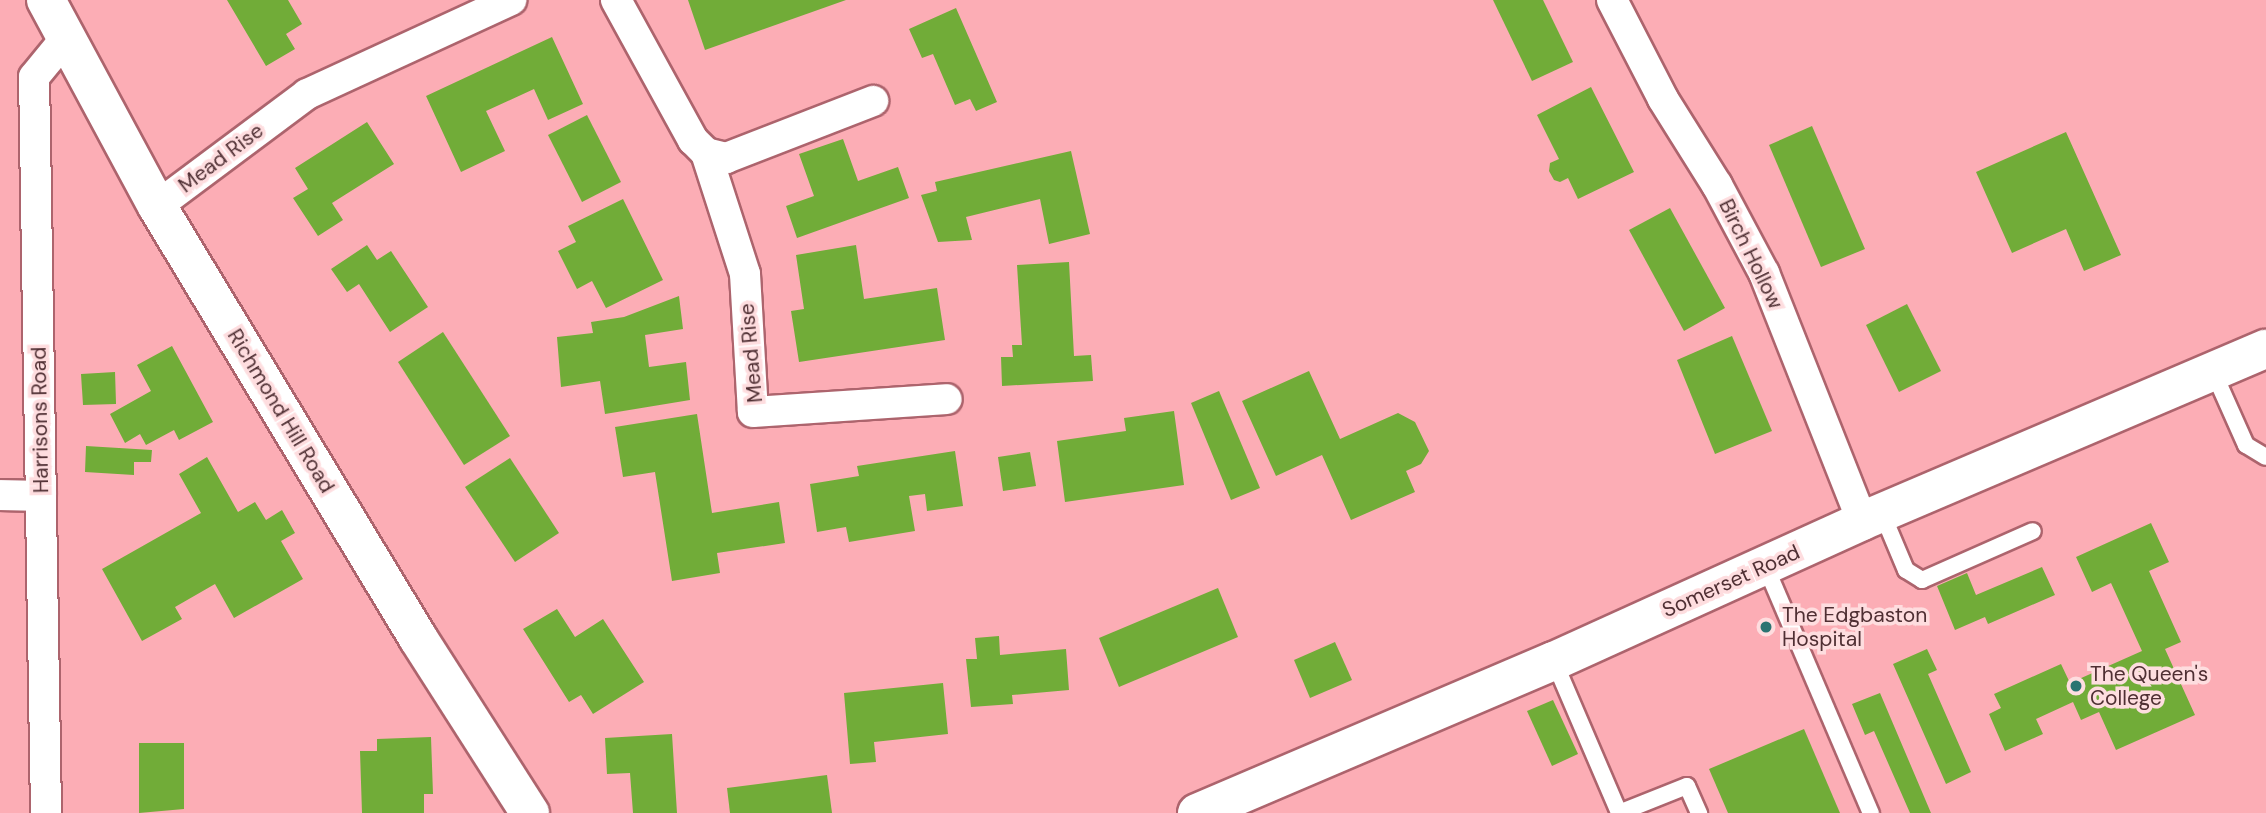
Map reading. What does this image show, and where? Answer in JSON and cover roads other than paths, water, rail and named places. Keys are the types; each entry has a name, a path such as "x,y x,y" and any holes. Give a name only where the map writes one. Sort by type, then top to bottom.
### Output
{"street":[{"name":"Richmond Hill Road","path":"46,0 157,206 418,638 530,813"},
{"name":"Mead Rise","path":"157,206 307,94 511,0"},
{"name":"Mead Rise","path":"616,0 693,140 706,153 745,274 753,412 947,399"},
{"name":"Birch Hollow","path":"1612,0 1663,99 1717,185 1764,273 1872,517"},
{"name":"Harrisons Road","path":"46,813 34,78 66,38"},
{"path":"706,153 726,158 873,101"},
{"name":"Somerset Road","path":"1197,813 1554,661 1872,517 2266,349"},
{"path":"0,495 41,496"}],"lane":[{"path":"2213,371 2246,445 2266,457"},
{"path":"1872,517 1906,570 1922,580 2033,531"},
{"path":"1765,565 1871,813"},
{"path":"1554,661 1619,813 1687,786 1699,813"}],"place":[{"name":"The Edgbaston Hospital","path":"1766,627"},
{"name":"The Queen's College","path":"2076,686"}]}
